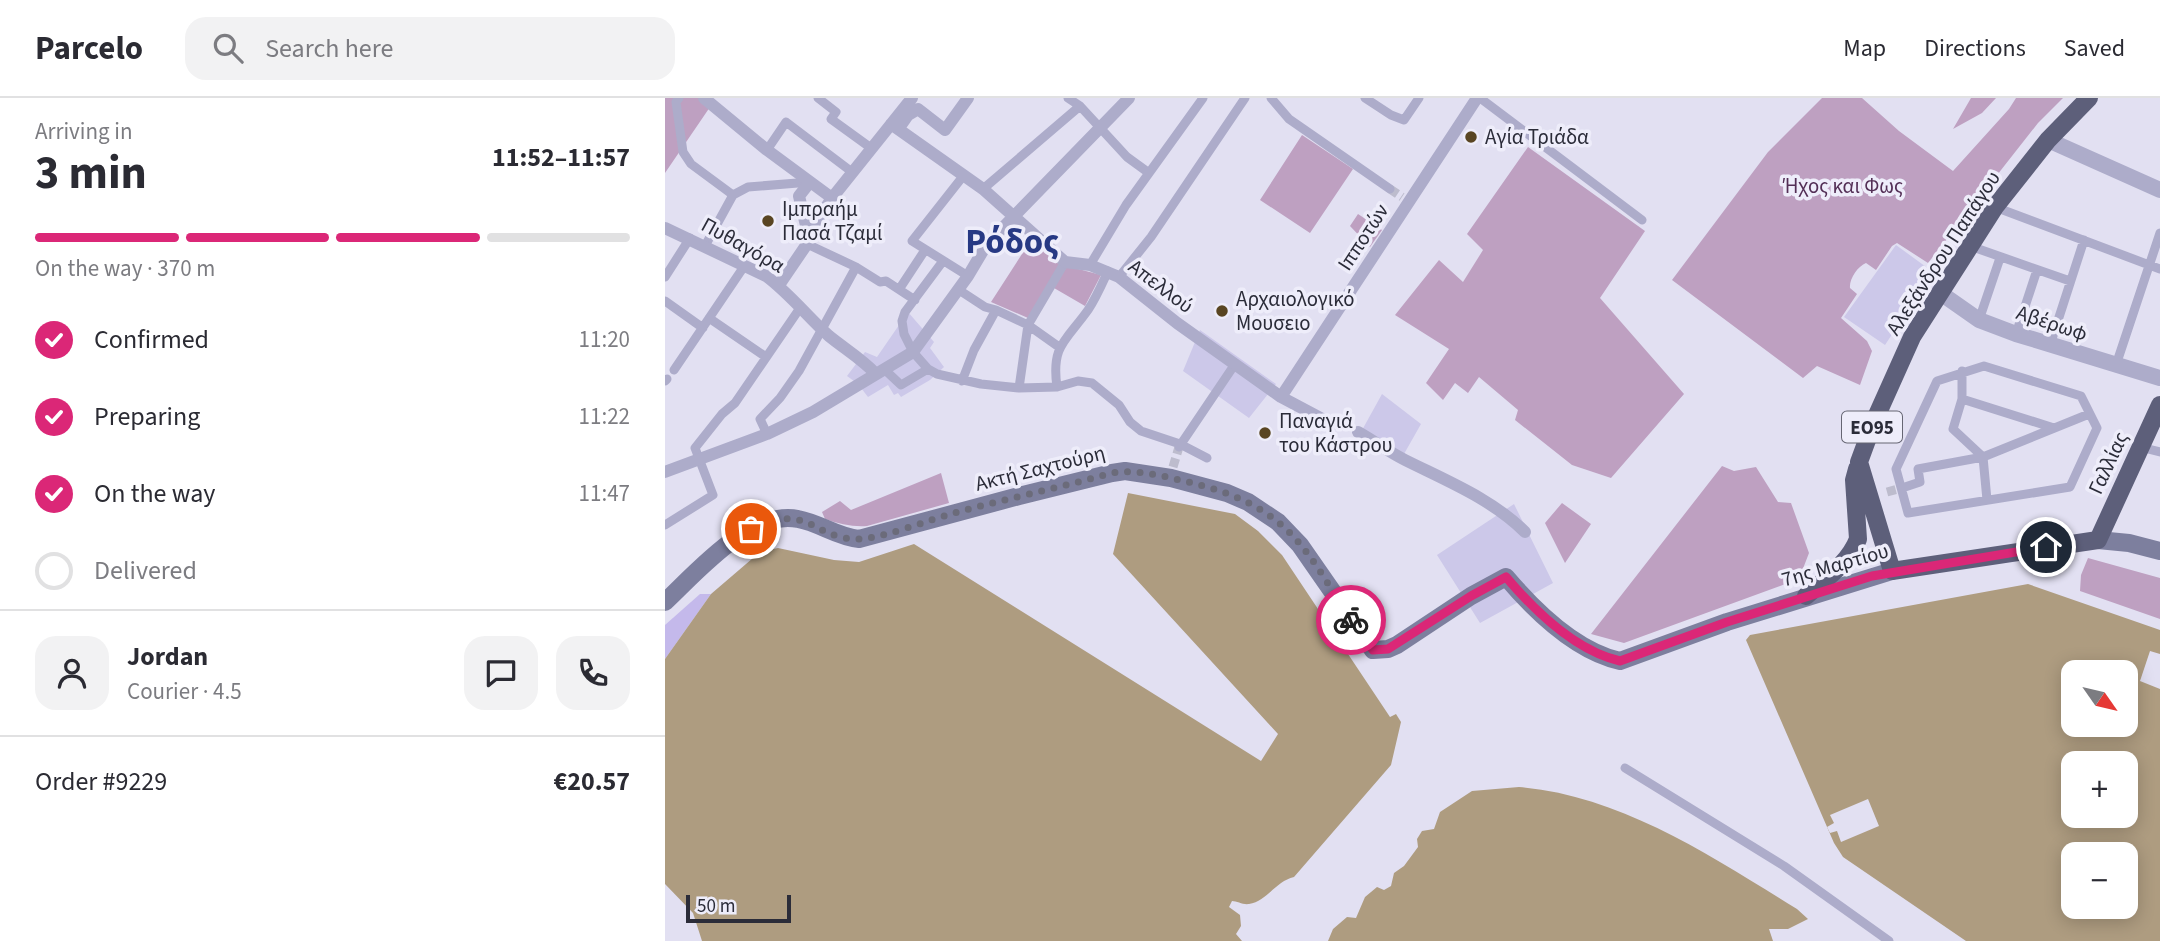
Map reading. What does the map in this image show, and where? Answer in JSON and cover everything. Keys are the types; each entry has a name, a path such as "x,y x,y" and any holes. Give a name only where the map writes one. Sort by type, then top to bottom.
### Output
{"main road":[{"name":"Αλεξάνδρου Παπάγου","path":"1806,596 1845,561 1858,539 1854,480 1859,462 1912,337 1995,207 2048,140 2089,98"},
{"name":"Γαλλίας","path":"2098,540 2160,405"},
{"name":"ΕΟ95","path":"1859,462 1892,571"},
{"name":"Ακτή Σαχτούρη","path":"665,602 718,552 751,529 778,519 799,519 833,533 859,539 1125,471 1171,478 1227,493 1248,502 1278,522 1300,545 1373,650 1388,649"},
{"name":"7ης Μαρτίου","path":"1388,649 1506,577 1537,612 1602,657 1620,661 1806,596 1892,571 2098,540 2129,543 2160,551"}],"street":[{"path":"679,98 676,102 683,152 691,164 733,195"},
{"path":"704,98 767,150 832,198"},
{"path":"818,98 836,113 831,119 871,148"},
{"path":"895,126 912,98"},
{"path":"779,285 832,198 871,148 908,115 918,110 945,130 968,98"},
{"path":"1069,98 1149,173"},
{"path":"665,472 767,434 813,412 913,352 959,290 986,244 1129,98"},
{"path":"1090,265 1126,205 1203,98"},
{"path":"1057,387 1054,367 1059,346 1113,274 1151,237 1245,98"},
{"path":"1272,98 1289,119 1390,188"},
{"path":"1365,98 1404,120 1419,98"},
{"path":"1478,98 1642,220"},
{"name":"Ιπποτών","path":"1281,397 1405,200 1478,98"},
{"path":"983,189 1080,106"},
{"path":"767,150 786,122 852,172"},
{"path":"895,126 983,189 1065,262 1028,325 1019,388"},
{"path":"2048,140 2160,190"},
{"path":"964,175 912,241 968,276"},
{"path":"705,246 733,195 748,187 810,182"},
{"path":"810,182 799,197 807,239 880,282 886,281 900,288 915,300"},
{"path":"1995,207 2160,269"},
{"name":"Πυθαγόρα","path":"665,228 745,265 779,285 800,309 828,334 880,371"},
{"path":"2116,365 2160,233"},
{"path":"665,277 690,238"},
{"path":"2050,345 2084,240"},
{"path":"1970,246 2070,281"},
{"path":"900,288 925,250"},
{"path":"1979,320 2000,258"},
{"path":"943,261 905,312 902,321 904,334 913,352 933,372 962,381 1019,388 1057,387 1078,381 1092,383 1119,405 1130,422 1141,431 1207,458"},
{"name":"Απελλού","path":"1065,262 1090,265 1113,274 1281,397 1330,423 1344,425"},
{"path":"674,370 745,265"},
{"path":"767,434 760,419 799,371 856,267"},
{"path":"2016,334 2037,270"},
{"path":"959,290 985,307 1028,325 1059,346"},
{"name":"Αβέρωφ","path":"1939,292 1979,320 2050,345 2160,378"},
{"path":"667,306 703,328"},
{"path":"665,525 713,495 695,448 734,403 800,309"},
{"path":"962,381 974,350 996,310"},
{"path":"709,318 766,357"},
{"path":"1179,446 1235,364"},
{"path":"1984,366 2081,396 2088,414 2097,428 2070,486 1908,513 1904,487 1896,469 1937,381 1984,366"},
{"path":"880,371 894,385 901,385 933,372"},
{"path":"1962,373 1962,399 1953,429 1983,457 1987,498"},
{"path":"1962,399 2055,428"},
{"path":"1904,487 1920,482 1918,468 1983,457 2088,414"},
{"path":"1358,432 1503,512 1525,532"},
{"path":"2140,447 2160,452"},
{"path":"1625,768 1784,866 1889,941"}],"green space":[{"path":"665,98 699,98 710,107 665,173"},
{"name":"Ήχος και Φως","path":"1822,98 1862,98 1899,131 1953,171 2016,98 2063,98 2038,123 1928,263 1897,243 1892,246 1876,270 1866,263 1855,273 1850,288 1857,294 1841,318 1867,341 1872,351 1860,385 1817,366 1803,378 1672,280 1768,152"},
{"path":"1971,98 1996,98 1982,113 1953,129"},
{"name":"Αρχαιολογικό Μουσειο","path":"1302,135 1353,169 1310,233 1260,200"},
{"path":"1528,147 1645,231 1600,298 1684,394 1611,478 1572,465 1515,420 1518,410 1479,377 1468,393 1455,383 1443,400 1426,383 1449,349 1395,315 1439,260 1463,282 1483,250 1467,234"},
{"name":"Αρχαιολογικό Μουσειο","path":"1358,214 1382,230 1370,247 1350,226"},
{"path":"1031,240 1061,266 1028,318 991,302"},
{"path":"1067,266 1101,275 1085,306 1054,288"},
{"path":"1722,466 1734,471 1756,467 1778,502 1791,503 1809,553 1799,579 1624,643 1591,634"},
{"path":"941,473 949,503 867,526 851,526 830,521 825,519 822,512 840,501 851,510"},
{"path":"1562,503 1591,524 1565,563 1545,523"},
{"path":"2088,558 2160,578 2160,619 2080,591 2081,575"}],"sand":[{"path":"700,594 711,594 665,659 665,625"}],"shaded area":[{"path":"1896,245 1933,272 1885,345 1844,317"},
{"path":"908,312 934,342 930,348 944,367 930,380 901,397 898,393 894,395 888,385 868,397 858,384 847,376 865,352 877,357"},
{"path":"1200,330 1276,384 1249,418 1183,371"},
{"path":"1382,394 1421,424 1404,454 1361,432"},
{"path":"1128,493 1235,514 1258,531 1282,555 1390,717 1396,714 1401,722 1391,765 1294,877 1282,882 1255,902 1247,904 1232,901 1229,907 1240,915 1241,926 1236,934 1242,941 702,941 693,913 665,884 665,659 711,594 760,552 778,548 834,560 859,562 914,544 1261,761 1278,734 1113,554"},
{"path":"1514,504 1553,583 1480,623 1437,555"},
{"path":"2028,584 2160,630 2160,654 2150,651 2140,681 2160,689 2160,941 1966,941 1843,857 1834,843 1746,640 1750,635"},
{"path":"1519,787 1556,792 1629,815 1732,869 1797,909 1808,919 1788,929 1769,929 1773,941 1328,941 1333,929 1347,917 1356,918 1365,897 1377,887 1384,890 1391,886 1394,873 1404,866 1418,847 1417,839 1422,831 1434,829 1440,812 1472,791"}],"pier":[{"path":"1868,799 1879,826 1841,842 1837,831 1830,833 1827,827 1834,823 1830,815"}],"tunnel":[{"path":"1390,189 1402,197"},
{"path":"1173,467 1179,447"},
{"path":"1887,492 1902,488"}],"way so far":[{"path":"751,529 787,518 799,519 846,538 873,537 1019,496 1125,471 1194,483 1248,502 1278,522 1300,545 1351,620"}],"place":[{"name":"Αγία Τριάδα","path":"1471,137"},
{"name":"Ιμπραήμ Πασά Τζαμί","path":"768,221"},
{"name":"Αρχαιολογικό Μουσειο","path":"1222,311"},
{"name":"Παναγιά του Κάστρου","path":"1265,433"}],"district":[{"name":"Ρόδος","path":"1012,241"}],"route":[{"path":"1351,620 1373,650 1388,649 1506,577 1537,612 1602,657 1620,661 1727,622 1872,576 2046,547"}]}
